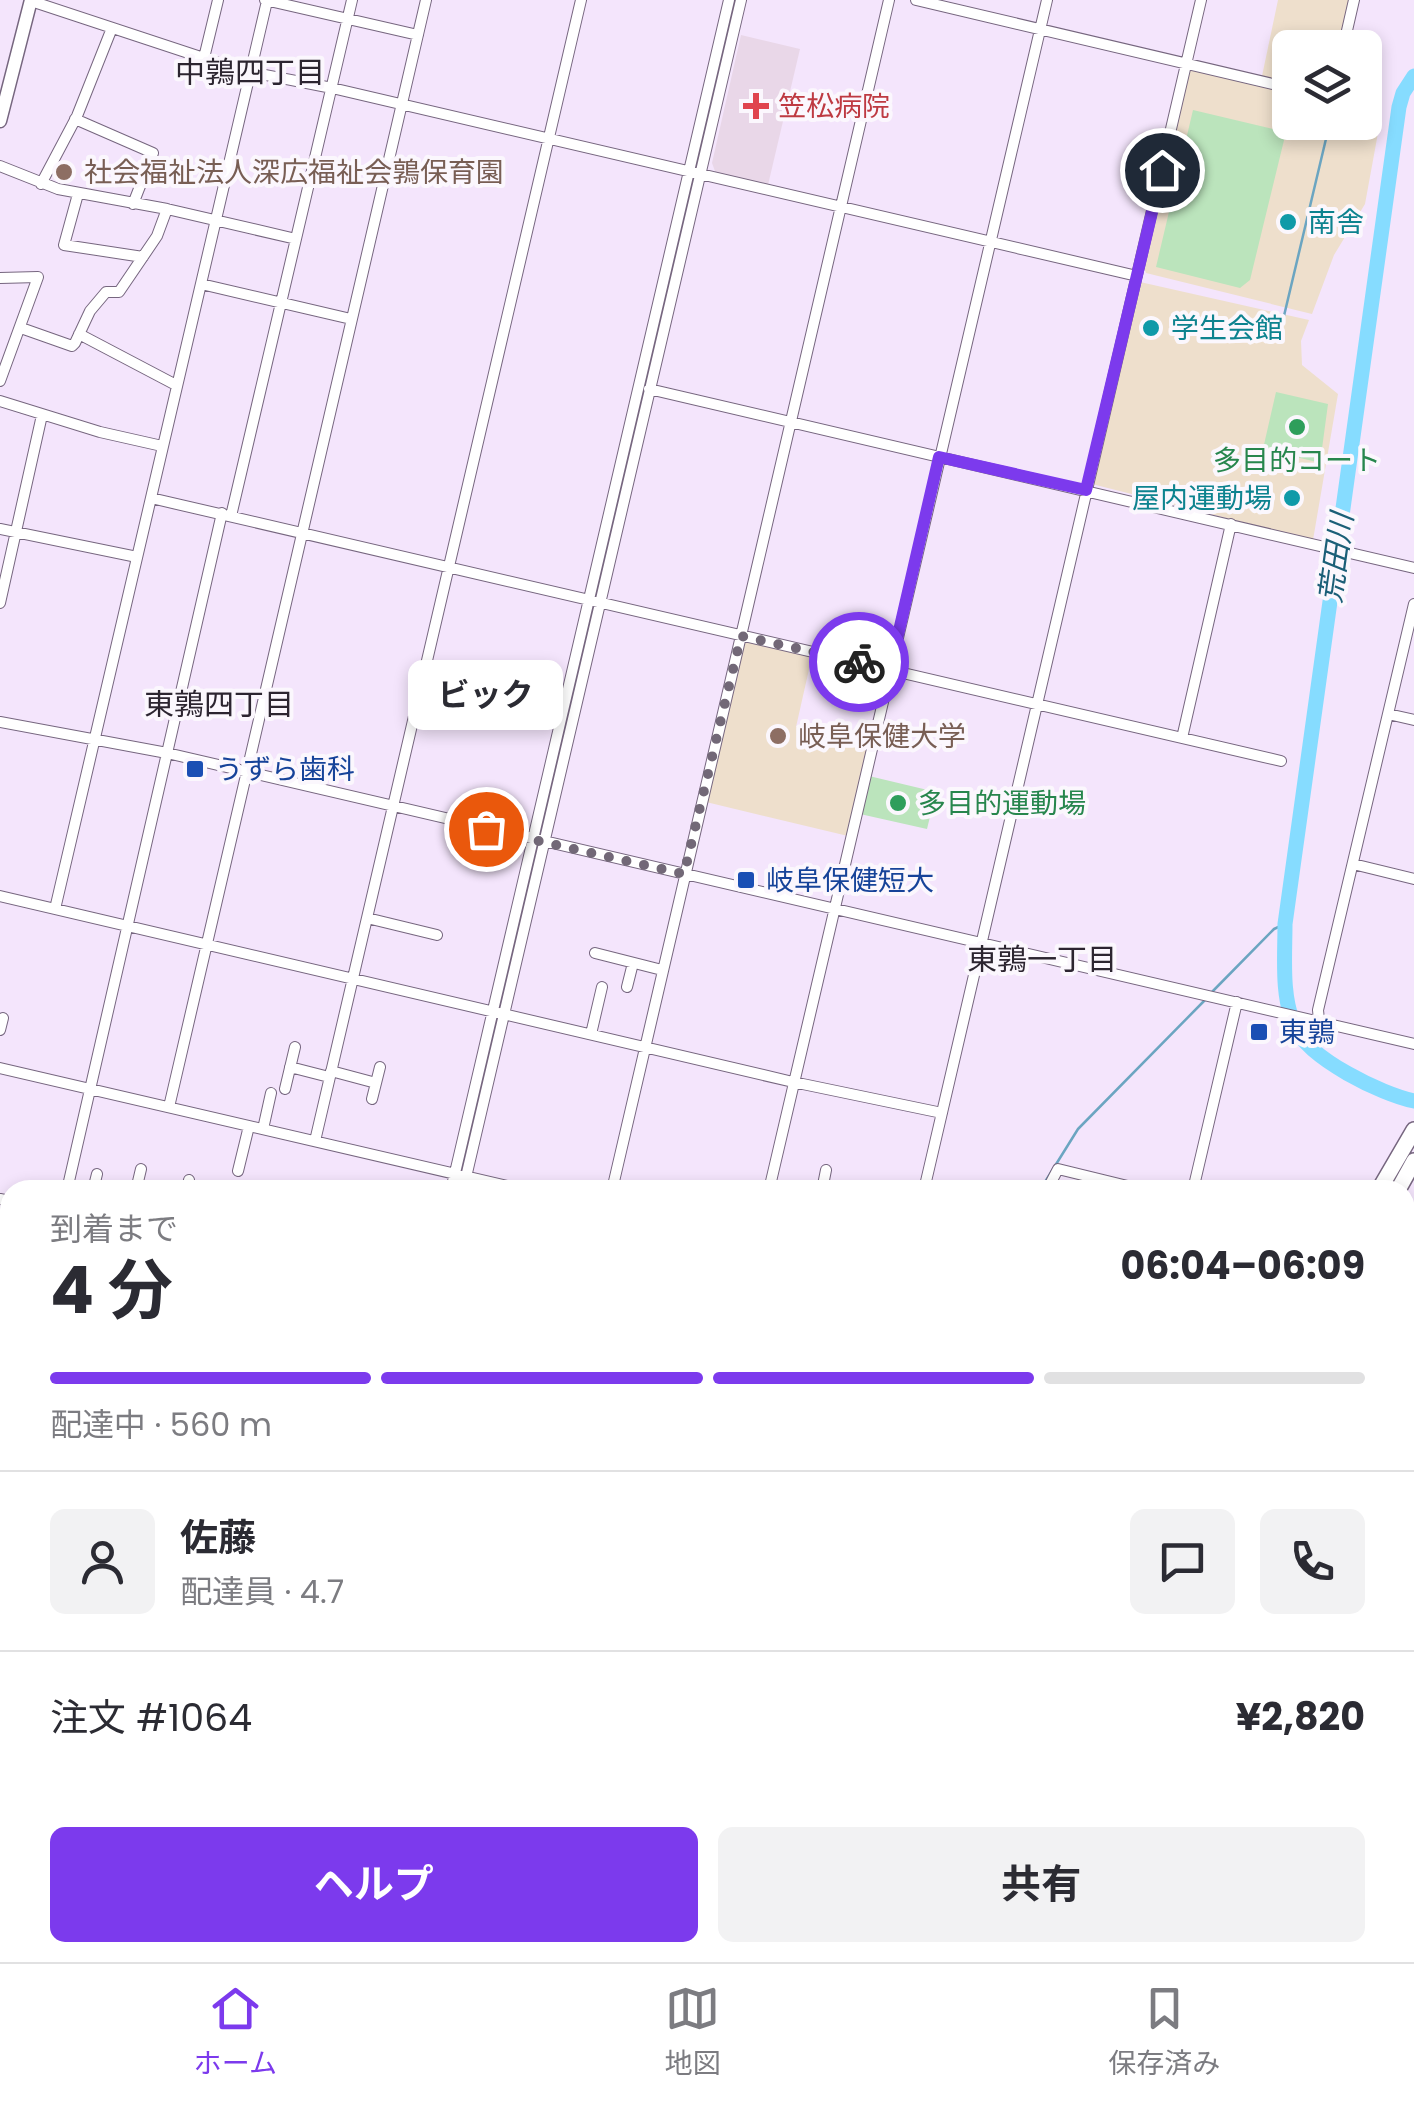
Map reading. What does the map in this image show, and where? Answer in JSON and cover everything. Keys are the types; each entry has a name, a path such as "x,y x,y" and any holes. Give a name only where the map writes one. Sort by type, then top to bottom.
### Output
{"highway":[{"path":"1385,1180 1414,1130"}],"main road":[{"path":"0,121 31,1"}],"street":[{"path":"204,58 218,0"},
{"path":"55,909 253,70 266,0 290,2 418,35"},
{"path":"69,1180 126,924 352,0"},
{"path":"169,1107 426,0"},
{"path":"314,1141 581,0"},
{"path":"594,601 650,389 729,0"},
{"path":"457,1180 694,173 740,0"},
{"path":"614,1180 890,0"},
{"path":"916,0 1272,84"},
{"path":"772,1180 1047,0"},
{"path":"926,1180 1201,0"},
{"path":"1347,30 1354,0"},
{"path":"31,1 240,70 550,138 1137,276"},
{"path":"41,184 75,119 112,28"},
{"path":"75,119 153,152 133,204"},
{"path":"0,166 41,184 78,194 167,209 296,239"},
{"path":"78,194 64,244 143,257"},
{"path":"21,328 72,346 90,311 106,292 119,292 157,236 167,209"},
{"path":"0,278 38,277 0,382"},
{"path":"201,284 352,319"},
{"path":"79,334 176,385"},
{"path":"650,389 1414,568"},
{"path":"0,400 162,446"},
{"path":"0,603 42,414"},
{"path":"151,498 1281,761"},
{"path":"1182,738 1231,524"},
{"path":"0,528 136,557"},
{"path":"1314,1020 1414,604"},
{"path":"1388,714 1414,720"},
{"path":"0,722 167,754 1413,1041"},
{"path":"1353,864 1414,878"},
{"path":"0,896 793,1082 942,1113"},
{"path":"366,918 437,935"},
{"path":"595,953 662,970"},
{"path":"628,988 633,962"},
{"path":"591,1034 602,987"},
{"path":"1195,1180 1237,1002"},
{"path":"285,1089 295,1046"},
{"path":"290,1067 376,1082"},
{"path":"372,1099 380,1067"},
{"path":"0,1068 481,1180"},
{"path":"263,1129 271,1093"},
{"path":"238,1171 249,1126"},
{"path":"138,1180 141,1169"},
{"path":"1052,1180 1058,1169 1103,1180"},
{"path":"824,1180 826,1170"},
{"path":"96,1180 97,1174"},
{"path":"460,1175 461,1180"}],"shaded area":[{"path":"1278,0 1351,0 1344,30 1272,30 1272,78 1262,76"},
{"name":"笠松病院","path":"741,35 800,49 768,185 716,174 712,163"},
{"path":"1190,68 1272,87 1272,140 1377,140 1365,204 1334,255 1312,314 1146,273 1144,268"},
{"path":"1140,282 1309,320 1301,341 1302,365 1338,394 1313,540 1092,484"},
{"name":"岐阜保健大学","path":"743,641 812,656 796,727 870,744 848,836 706,802"}],"green space":[{"path":"1193,110 1272,129 1272,140 1284,140 1250,280 1240,288 1156,267"},
{"name":"多目的コート","path":"1276,392 1328,404 1317,462 1263,449"},
{"name":"多目的運動場","path":"869,776 936,792 927,829 860,814"}],"waterway":[{"name":"荒田川","path":"1414,76 1399,107 1285,924 1284,963 1288,1003 1303,1039 1347,1073 1414,1101"},
{"path":"1283,320 1326,140"},
{"name":"荒田川","path":"1210,994 1274,929 1285,924"},
{"name":"荒田川","path":"1046,1180 1078,1129 1205,1000"}],"way so far":[{"path":"486,829 684,874 741,636 859,662"}],"place":[{"name":"笠松病院","path":"756,106"},
{"name":"社会福祉法人深広福祉会鶉保育園","path":"64,172"},
{"name":"南舎","path":"1288,222"},
{"name":"学生会館","path":"1151,328"},
{"name":"多目的コート","path":"1297,427"},
{"name":"屋内運動場","path":"1292,498"},
{"name":"岐阜保健大学","path":"778,736"},
{"name":"うずら歯科","path":"195,769"},
{"name":"多目的運動場","path":"898,803"},
{"name":"ビック","path":"486,829"},
{"name":"岐阜保健短大","path":"746,880"},
{"name":"東鶉","path":"1259,1032"}],"district":[{"name":"中鶉四丁目","path":"250,72"},
{"name":"東鶉四丁目","path":"219,704"},
{"name":"東鶉一丁目","path":"1042,959"}],"route":[{"path":"859,662 890,670 939,457 1086,490 1162,170"}]}
